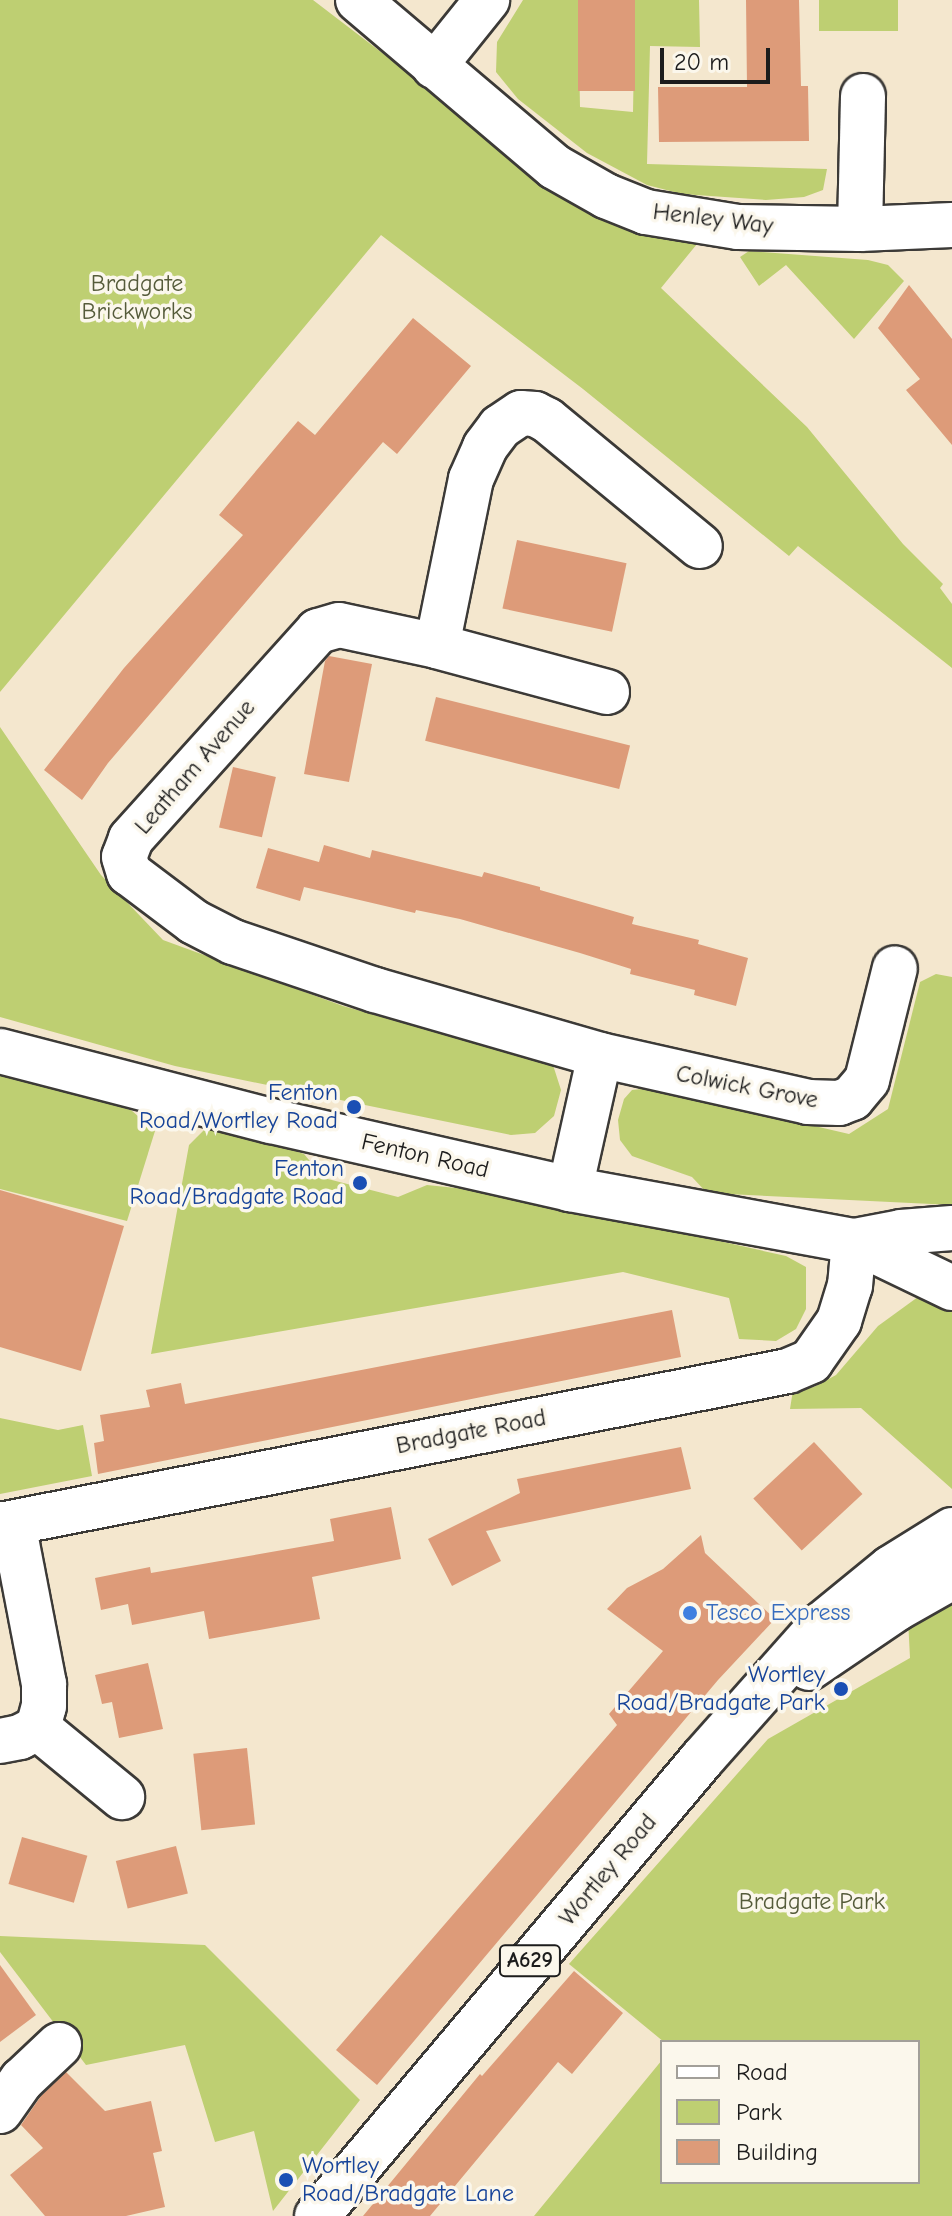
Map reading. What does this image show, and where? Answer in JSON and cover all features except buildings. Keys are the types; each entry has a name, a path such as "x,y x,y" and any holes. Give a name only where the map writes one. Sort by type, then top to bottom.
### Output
{"street":[{"name":"Henley Way","path":"358,0 555,167 606,196 646,212 738,227 860,229 951,235"},
{"path":"434,66 487,0"},
{"path":"860,229 863,96"},
{"path":"437,646 471,479 485,447 500,427 521,413 535,414 547,420 700,546"},
{"name":"Leatham Avenue","path":"600,1055 375,990 233,942 194,922 129,873 124,857 131,839 318,631 339,625 437,646 607,692"},
{"name":"Colwick Grove","path":"600,1055 808,1102 839,1103 852,1098 867,1080 895,968"},
{"name":"Fenton Road","path":"0,1051 271,1121 570,1189 854,1241 952,1288"},
{"path":"570,1189 600,1055"},
{"name":"Fenton Road","path":"854,1241 901,1232 952,1228"},
{"name":"Bradgate Road","path":"7,1524 788,1371 811,1361 839,1321 850,1286 854,1241"},
{"path":"7,1524 44,1684 44,1706 19,1734 122,1797"},
{"name":"Wortley Road","path":"317,2216 624,1850 821,1625 891,1568 952,1530"},
{"name":"Wortley Road","path":"747,1710 896,1609 952,1577"},
{"path":"0,2111 22,2080 59,2045"}],"green space":[{"name":"Bradgate Brickworks","path":"0,0 313,0 568,195 630,227 697,244 661,288 807,427 903,544 943,584 940,588 952,604 952,668 798,546 789,556 583,389 381,235 0,692"},
{"path":"523,0 578,0 580,107 633,112 635,0 699,0 700,47 650,46 647,164 827,169 823,190 804,197 766,200 682,194 647,185 587,153 518,99 496,72 497,42"},
{"path":"819,0 898,0 898,31 819,31"},
{"path":"749,251 868,260 888,265 904,281 854,339 786,265 759,286 740,257"},
{"path":"0,727 101,875 163,940 343,1006 553,1065 561,1090 554,1116 535,1133 511,1135 175,1066 0,1017"},
{"path":"936,974 952,977 952,1205 707,1193 692,1177 632,1156 620,1140 618,1120 624,1099 632,1090 651,1088 849,1134 888,1109 920,982"},
{"path":"0,1072 131,1110 155,1131 127,1221 0,1189"},
{"path":"225,1127 304,1154 324,1178 398,1197 427,1185 504,1193 786,1256 806,1267 806,1309 796,1329 776,1341 739,1339 729,1298 623,1272 151,1354 189,1145 204,1130"},
{"path":"922,1294 952,1308 952,1489 861,1408 790,1409 793,1390 814,1387 836,1375 878,1326"},
{"path":"0,1418 58,1430 83,1425 92,1476 0,1494"},
{"name":"Bradgate Park","path":"952,1596 952,2216 534,2216 660,2062 660,2184 920,2184 920,2040 662,2040 569,1964 768,1739 910,1658 908,1619"},
{"path":"0,1936 205,1945 360,2100 273,2211 254,2131 215,2142 185,2045 86,2065 0,1952"}],"place":[{"name":"Fenton Road/Wortley Road","path":"354,1107"},
{"name":"Fenton Road/Bradgate Road","path":"360,1183"},
{"name":"Tesco Express","path":"690,1613"},
{"name":"Wortley Road/Bradgate Park","path":"841,1689"},
{"name":"Wortley Road/Bradgate Lane","path":"286,2180"}]}
